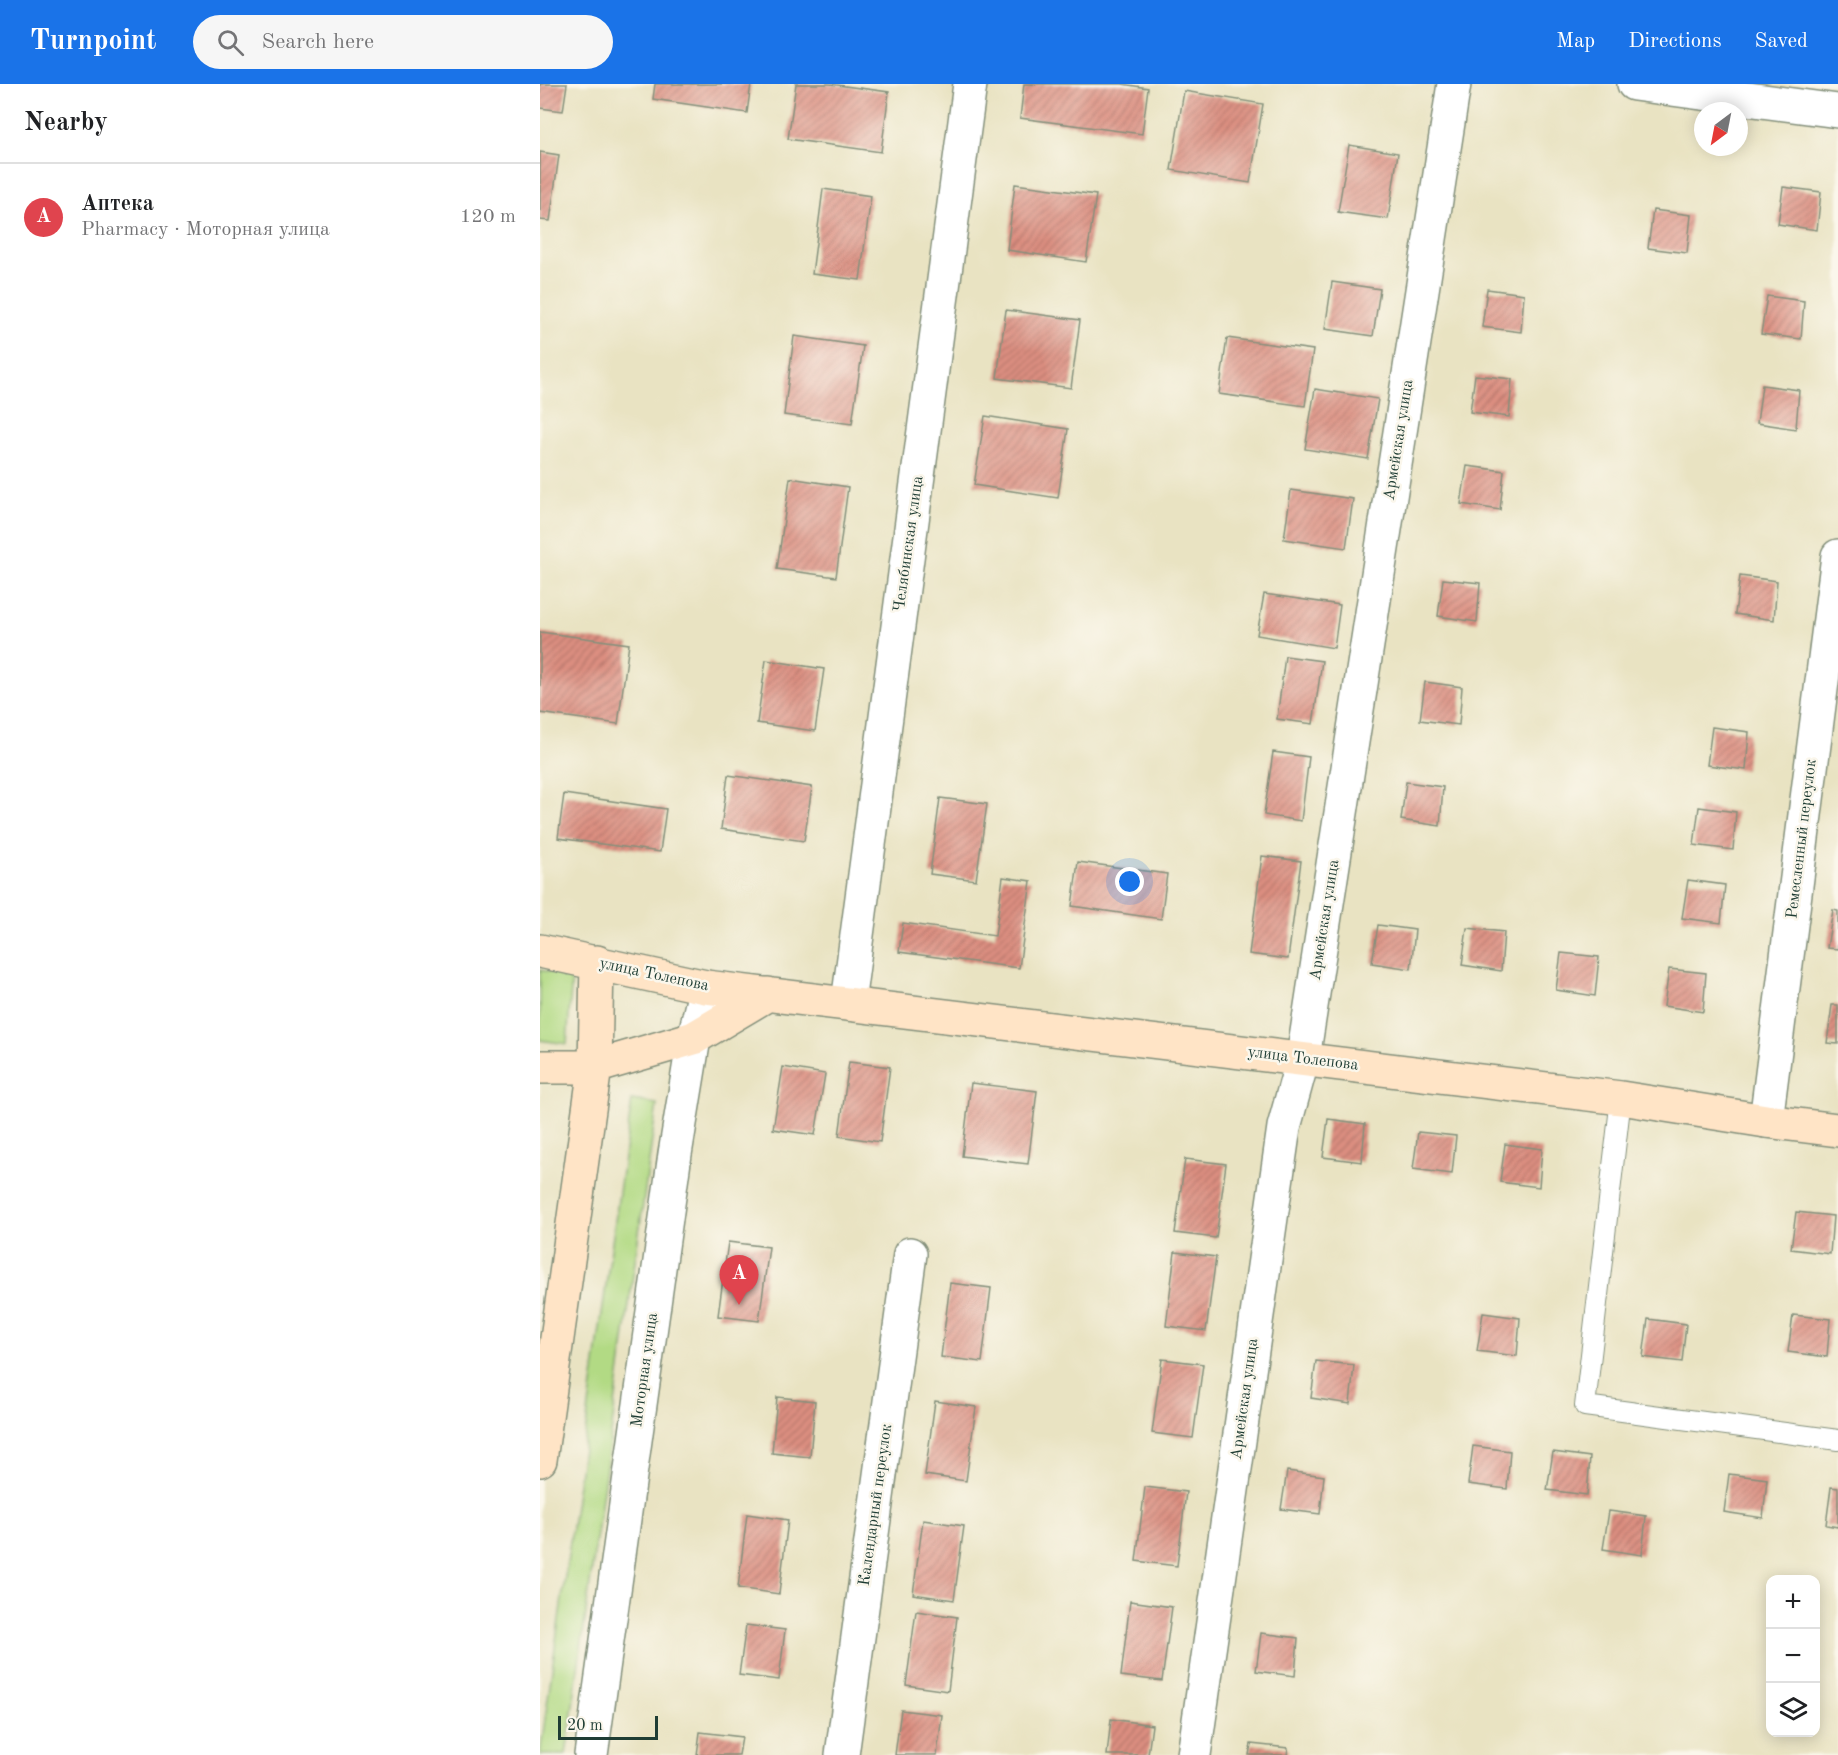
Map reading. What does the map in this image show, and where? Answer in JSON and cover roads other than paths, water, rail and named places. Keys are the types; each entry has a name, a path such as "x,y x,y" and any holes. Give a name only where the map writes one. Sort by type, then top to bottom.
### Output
{"street":[{"name":"Челябинская улица","path":"849,1003 970,84"},
{"name":"Армейская улица","path":"1194,1755 1284,1127 1303,1059 1454,84"},
{"path":"1634,84 1838,111"},
{"name":"Ремесленный переулок","path":"1766,1121 1838,556"},
{"name":"улица Толепова","path":"540,951 705,987 1621,1098 1838,1130"},
{"path":"540,1460 595,1066 597,962"},
{"name":"Моторная улица","path":"591,1755 675,1154 694,1038 705,987"},
{"path":"540,1067 595,1066 694,1038 768,994"},
{"name":"Календарный переулок","path":"842,1755 910,1254"}],"lane":[{"path":"1621,1098 1585,1406 1838,1440"}],"place":[{"name":"Аптека","path":"739,1305"}]}
